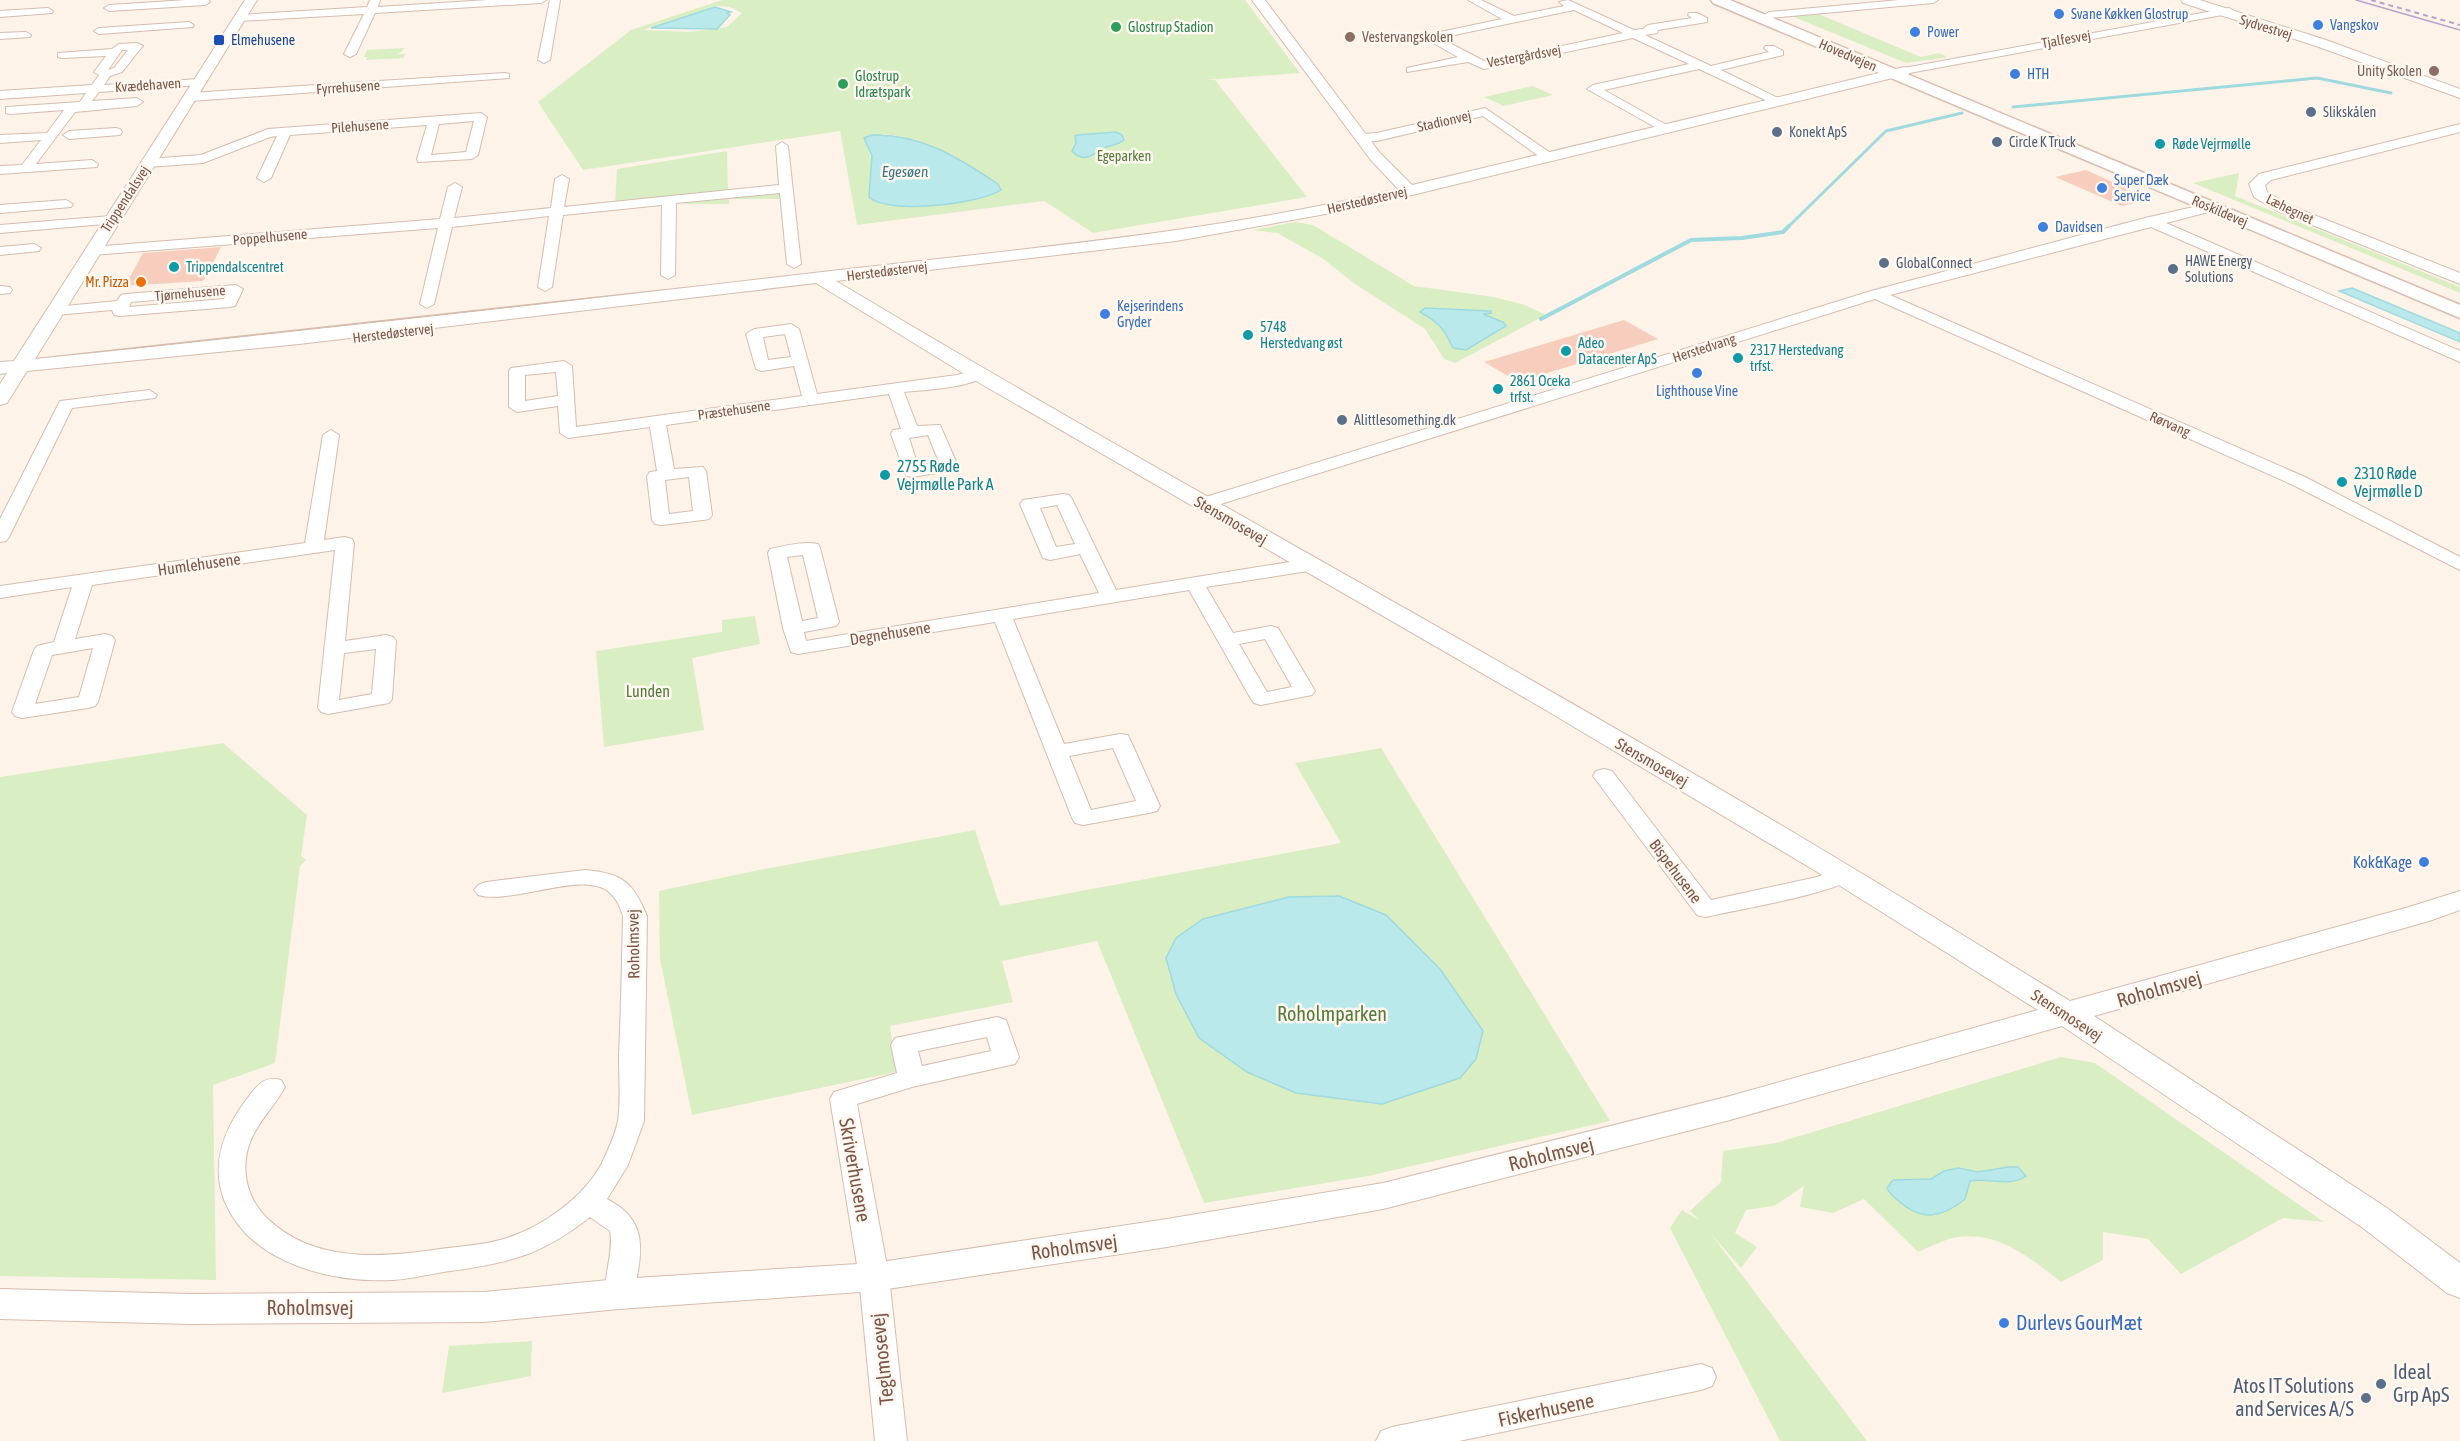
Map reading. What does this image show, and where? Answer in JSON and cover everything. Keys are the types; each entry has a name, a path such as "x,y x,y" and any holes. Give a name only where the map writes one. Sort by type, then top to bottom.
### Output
{"main road":[{"name":"Hovedvejen","path":"1718,0 1987,109"},
{"name":"Hovedvejen","path":"1732,0 1898,72"},
{"name":"Roskildevej","path":"1987,109 2460,312"},
{"name":"Roskildevej","path":"1987,109 2460,302"}],"street":[{"name":"Trippendalsvej","path":"0,399 9,370 98,251 111,220 156,163 197,92 247,18 251,0"},
{"path":"247,18 373,5 541,0"},
{"path":"544,60 555,0"},
{"path":"1258,0 1375,156 1409,191"},
{"path":"1473,0 1513,20"},
{"path":"1769,15 1933,0"},
{"name":"Sydvestvej","path":"2187,0 2312,40 2460,94"},
{"name":"Sydvestvej","path":"2198,0 2225,11"},
{"path":"0,15 11,1"},
{"path":"149,28 163,7 160,2"},
{"path":"135,28 149,8 160,2"},
{"path":"109,8 160,2 205,2"},
{"name":"Vestergårdsvej","path":"1693,15 1703,20 1648,28 1653,30 1634,34 1484,66 1431,37 1513,20 1569,2 1634,34 1778,101"},
{"path":"350,54 373,5"},
{"path":"0,15 48,11"},
{"name":"Tjalfesvej","path":"1898,72 2225,11"},
{"path":"99,31 189,25"},
{"path":"0,36 26,35"},
{"name":"Kvædehaven","path":"83,106 106,74 118,70 137,46 119,47 100,72 106,74"},
{"path":"1666,128 1593,89 1779,53 1770,48"},
{"name":"Kvædehaven","path":"62,55 115,52"},
{"path":"1411,70 1468,58"},
{"name":"Kvædehaven","path":"92,75 128,72"},
{"name":"Herstedøstervej","path":"9,370 302,344 1176,236 1282,218 1409,191 1898,72"},
{"name":"Fyrrehusene","path":"197,92 227,94 505,76"},
{"name":"Kvædehaven","path":"0,95 96,88 197,92"},
{"name":"Kvædehaven","path":"10,110 137,102"},
{"name":"Kvædehaven","path":"26,168 71,109 83,106 89,108 45,167"},
{"name":"Stadionvej","path":"1363,138 1377,137 1485,112 1548,156"},
{"name":"Pilehusene","path":"156,163 208,158 260,135 286,131 481,117 472,155 423,159 434,121"},
{"name":"Læhegnet","path":"2460,128 2265,177 2257,184 2260,194 2283,208 2460,279"},
{"path":"264,178 286,131"},
{"path":"63,143 116,132"},
{"path":"0,139 51,136"},
{"path":"782,146 794,264"},
{"path":"0,170 92,164"},
{"path":"545,287 562,178"},
{"path":"427,304 454,187"},
{"name":"Poppelhusene","path":"98,251 447,223 786,188"},
{"path":"1,211 16,192"},
{"path":"668,275 669,200"},
{"path":"1,211 66,204"},
{"name":"Herstedvang","path":"1202,504 1876,294 2211,207"},
{"path":"0,228 111,220"},
{"path":"2150,221 2460,357"},
{"path":"0,251 34,248"},
{"name":"Stensmosevej","path":"821,279 978,374 1553,704 1844,875 2068,1015 2375,1218 2460,1283"},
{"name":"Tjørnehusene","path":"236,289 230,303 119,312 122,305 126,298 236,289"},
{"name":"Rørvang","path":"1876,294 2299,481 2460,564"},
{"name":"Tjørnehusene","path":"55,311 122,305"},
{"path":"800,361 812,400"},
{"name":"Præstehusene","path":"567,400 568,433 959,380 978,374"},
{"path":"895,389 911,432"},
{"path":"0,537 66,404 149,395"},
{"path":"657,421 666,475"},
{"path":"314,547 331,435"},
{"name":"Humlehusene","path":"0,592 345,543 334,649"},
{"path":"1086,548 1110,597"},
{"name":"Degnehusene","path":"793,628 798,648 1308,565"},
{"path":"63,646 84,580"},
{"path":"1194,583 1226,640"},
{"path":"1002,615 1056,752 1083,818 1149,806 1120,740 1056,752"},
{"path":"105,640 88,702 22,712 44,650 63,646 105,640"},
{"name":"Bispehusene","path":"1604,776 1706,909 1823,883 1844,875"},
{"name":"Roholmsvej","path":"272,1087 239,1130 231,1154 230,1175 237,1198 248,1219 267,1238 294,1253 334,1264 388,1268 499,1252 530,1241 560,1224 587,1202 609,1173 624,1145 631,1121 635,916 632,900 622,888 604,879 582,876 513,888 486,890"},
{"name":"Roholmsvej","path":"0,1304 191,1309 484,1307 619,1294 874,1277 1167,1233 1383,1197 1730,1108 2068,1015 2460,900"},
{"name":"Skriverhusene","path":"874,1277 843,1099 911,1078"},
{"path":"587,1202 612,1216 621,1225 626,1239 619,1294"},
{"name":"Teglmosevej","path":"874,1277 891,1441"},
{"name":"Fiskerhusene","path":"1392,1441 1701,1377"}],"green space":[{"name":"Glostrup Idrætspark","path":"722,0 1245,0 1300,73 1204,80 1215,80 1307,197 1093,233 1044,201 857,225 840,131 583,170 538,102 631,30","holes":["717,6 730,7 742,13 727,27 690,32 643,30","882,134 914,140 943,151 998,184 1001,190 980,199 924,206 900,206 869,197 872,162 868,147"]},
{"path":"1816,13 1921,57 1939,53 1948,57 1906,63 1789,15"},
{"path":"405,48 398,54 405,54 404,58 366,60 367,57 364,57 367,50"},
{"path":"1533,86 1553,95 1504,106 1484,97"},
{"path":"727,151 728,192 615,204 617,169"},
{"path":"2239,173 2235,196 2460,287 2460,293 2193,183"},
{"path":"780,192 781,199 729,199 729,204 680,204"},
{"path":"1295,222 1313,225 1414,286 1494,297 1525,305 1546,315 1455,363 1444,359 1425,329 1355,284 1322,258 1277,233 1253,230","holes":["1425,308 1491,311 1482,314 1504,323 1504,328 1466,350 1450,341 1447,332 1435,320 1421,312"]},
{"name":"Lunden","path":"755,616 760,644 692,658 704,730 604,747 596,651 722,632 722,620"},
{"path":"223,743 307,815 301,856 306,860 300,866 275,1063 213,1085 216,1280 0,1276 0,777"},
{"name":"Roholmparken","path":"1381,748 1610,1121 1368,1176 1204,1203 1097,941 1002,961 1013,1002 890,1026 896,1072 692,1115 660,959 659,891 975,830 1000,906 1341,843 1295,763"},
{"path":"2061,1057 2095,1063 2324,1222 2283,1218 2181,1274 2148,1239 2103,1232 2103,1260 2061,1282 2026,1256 1987,1238 1958,1237 1918,1252 1864,1199 1833,1213 1800,1207 1804,1186 1774,1206 1746,1210 1735,1233 1757,1247 1741,1268 1711,1234 1867,1441 1780,1441 1670,1228 1682,1210 1699,1220 1690,1211 1721,1182 1723,1151 1776,1143","holes":["2018,1167 2026,1176 1994,1182 1984,1179 1969,1181 1965,1199 1903,1179 1931,1179 1944,1171 1958,1168 1978,1172"]},
{"path":"532,1341 531,1376 442,1393 449,1346"}],"water":[{"path":"715,7 731,12 727,13 730,15 717,29 651,28"},
{"path":"1116,132 1122,135 1124,140 1118,144 1086,157 1081,157 1072,151 1077,135"},
{"name":"Egesøen","path":"871,135 906,138 938,149 983,174 998,184 1001,190 974,200 934,206 894,205 879,202 869,197 872,156 864,138"},
{"path":"2352,288 2460,333 2460,342 2339,291"},
{"path":"1425,308 1491,311 1491,313 1483,314 1503,322 1506,326 1466,350 1453,348 1441,327 1420,312"},
{"path":"1339,896 1386,915 1440,969 1483,1031 1476,1059 1460,1078 1382,1104 1296,1093 1247,1072 1199,1038 1176,994 1166,958 1176,938 1203,919 1289,897"},
{"path":"2018,1167 2026,1176 2006,1182 1970,1181 1965,1199 1949,1210 1932,1215 1924,1215 1908,1208 1887,1188 1893,1180 1931,1179 1944,1171 1958,1168 1978,1172"}],"building":[{"name":"Super Dæk Service","path":"2086,170 2152,199 2122,206 2055,177"},
{"name":"Trippendalscentret","path":"221,247 202,281 125,286 143,253"},
{"name":"Adeo Datacenter ApS","path":"1624,320 1658,339 1518,382 1484,362"}],"waterway":[{"path":"2013,107 2317,78 2391,93"},
{"path":"1788,227 1886,131 1962,113"},
{"path":"1541,319 1691,240 1742,238 1783,232 1788,227"}],"tram line":[{"path":"2356,0 2460,30"}],"railway":[{"path":"2371,0 2460,25"}],"place":[{"name":"Svane Køkken Glostrup","path":"2059,14"},
{"name":"Vangskov","path":"2318,25"},
{"name":"Glostrup Stadion","path":"1116,27"},
{"name":"Power","path":"1915,32"},
{"name":"Vestervangskolen","path":"1350,37"},
{"name":"Elmehusene","path":"219,40"},
{"name":"Unity Skolen","path":"2434,71"},
{"name":"HTH","path":"2015,74"},
{"name":"Glostrup Idrætspark","path":"843,84"},
{"name":"Slikskålen","path":"2311,112"},
{"name":"Konekt ApS","path":"1777,132"},
{"name":"Circle K Truck","path":"1997,142"},
{"name":"Røde Vejrmølle","path":"2160,144"},
{"name":"Super Dæk Service","path":"2102,188"},
{"name":"Davidsen","path":"2043,227"},
{"name":"GlobalConnect","path":"1884,263"},
{"name":"Trippendalscentret","path":"174,267"},
{"name":"HAWE Energy Solutions","path":"2173,269"},
{"name":"Mr. Pizza","path":"141,282"},
{"name":"Kejserindens Gryder","path":"1105,314"},
{"name":"5748 Herstedvang øst","path":"1248,335"},
{"name":"Adeo Datacenter ApS","path":"1566,351"},
{"name":"2317 Herstedvang trfst.","path":"1738,358"},
{"name":"Lighthouse Vine","path":"1697,373"},
{"name":"2861 Oceka trfst.","path":"1498,389"},
{"name":"Alittlesomething.dk","path":"1342,420"},
{"name":"2755 Røde Vejrmølle Park A","path":"885,475"},
{"name":"2310 Røde Vejrmølle D","path":"2342,482"},
{"name":"Kok&Kage","path":"2424,862"},
{"name":"Durlevs GourMæt","path":"2004,1323"},
{"name":"Ideal Grp ApS","path":"2381,1384"},
{"name":"Atos IT Solutions and Services A/S","path":"2366,1398"}],"park label":[{"name":"Egeparken","path":"1124,156"}]}
